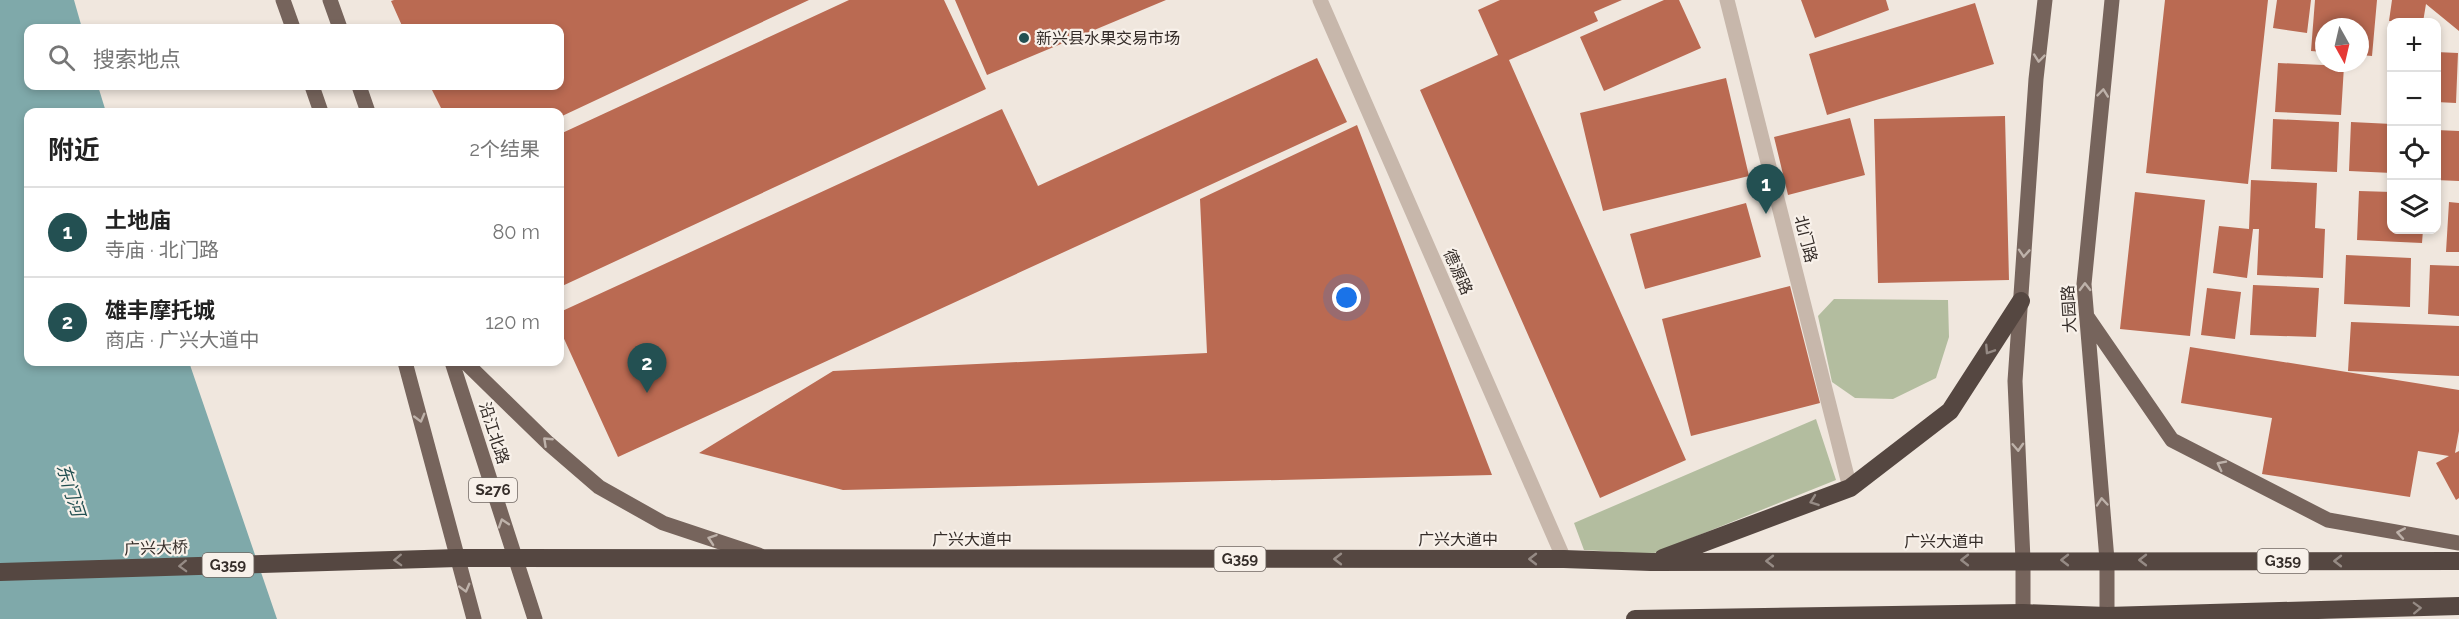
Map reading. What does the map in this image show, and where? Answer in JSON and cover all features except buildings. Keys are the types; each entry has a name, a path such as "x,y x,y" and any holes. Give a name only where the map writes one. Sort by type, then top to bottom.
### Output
{"highway":[{"path":"1651,562 1850,488 1950,411 2021,301"},
{"name":"广兴大道中","path":"457,558 1564,559 1651,562 2459,561"},
{"name":"广兴大桥","path":"0,572 457,558"},
{"path":"1635,619 2023,616 2107,618 2459,606"}],"main road":[{"path":"283,0 292,24"},
{"path":"330,0 339,24"},
{"path":"2023,616 2024,560 2015,381 2036,80 2045,0"},
{"name":"大园路","path":"2107,618 2107,560 2084,284 2112,0"},
{"path":"313,90 320,108"},
{"path":"360,90 367,108"},
{"path":"2087,316 2172,440 2328,520 2459,543"},
{"path":"406,366 474,619"},
{"name":"沿江北路","path":"453,366 535,619"},
{"path":"469,366 548,443 599,487 663,523 768,558"}],"street":[{"name":"德源路","path":"1320,0 1564,559"},
{"name":"北门路","path":"1727,0 1850,488"}],"green space":[{"path":"1834,299 1948,300 1949,337 1936,378 1893,399 1855,398 1832,382 1818,316"},
{"path":"1816,419 1836,480 1652,554 1584,550 1574,523"}],"water":[{"name":"东门河","path":"0,0 74,0 81,24 24,24 24,90 99,90 105,108 24,108 24,366 190,366 277,619 0,619"}],"place":[{"name":"新兴县水果交易市场","path":"1024,38"},
{"name":"土地庙","path":"1766,214"},
{"name":"雄丰摩托城","path":"647,393"}]}
